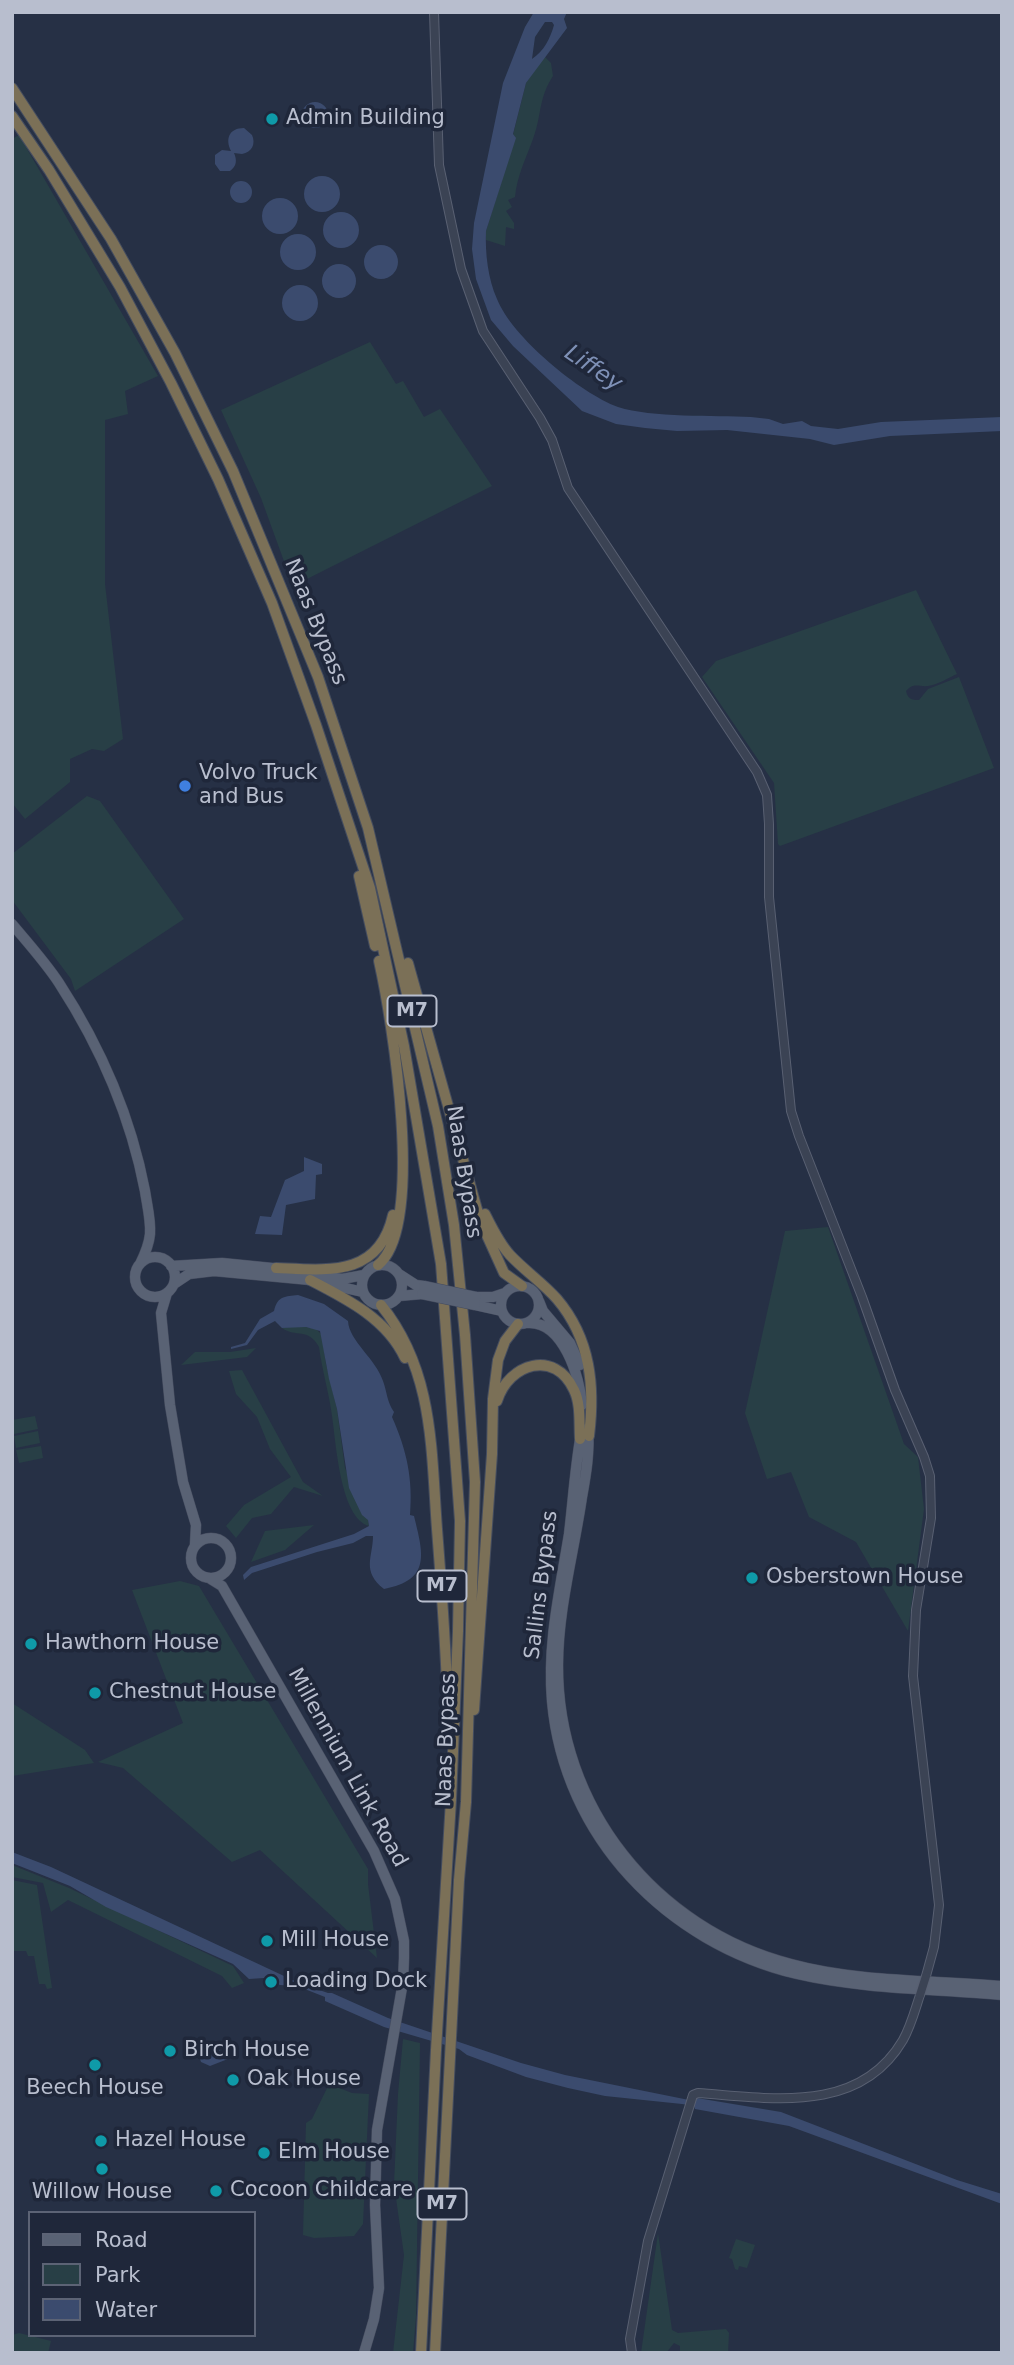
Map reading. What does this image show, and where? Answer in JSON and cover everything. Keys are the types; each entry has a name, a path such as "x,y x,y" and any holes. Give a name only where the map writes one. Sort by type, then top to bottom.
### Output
{"highway":[{"name":"Naas Bypass","path":"12,88 111,239 175,353 233,471 318,677 368,828 438,1126 454,1225 475,1482 466,1802 453,1879 438,2014 421,2353"},
{"name":"Naas Bypass","path":"12,116 120,287 218,479 272,603 370,888 402,1033 441,1264 460,1521 452,2018 435,2353"},
{"name":"M7","path":"341,805 380,968 393,1042 404,1184 396,1234 387,1255 378,1265"},
{"name":"M7","path":"386,901 408,964 480,1220 504,1273 522,1286"},
{"name":"M7","path":"276,1268 334,1269 348,1267 364,1260 387,1234 402,1166"},
{"name":"M7","path":"469,1183 493,1230 509,1254 557,1299 569,1315 582,1341 593,1385 584,1438"},
{"name":"M7","path":"310,1280 381,1323 401,1350 421,1388"},
{"name":"M7","path":"381,1305 402,1335 415,1365 426,1405 432,1443 447,1678 453,1879"},
{"name":"M7","path":"453,1879 473,1730 488,1531 493,1399 498,1360 505,1341 523,1323"},
{"name":"M7","path":"492,1426 501,1390 509,1378 520,1369 543,1365 564,1374 576,1392 584,1438"}],"main road":[{"path":"12,924 58,982 106,1068 125,1116 140,1169 150,1233 148,1248 135,1274 137,1286 150,1296 161,1313"},
{"path":"150,1233 162,1258 171,1266 174,1283"},
{"path":"140,1264 150,1258 162,1258"},
{"path":"171,1266 222,1263 276,1268 342,1279 364,1275 378,1265 392,1268 423,1290 476,1301 502,1311"},
{"path":"225,1573 209,1578 199,1574 192,1566 191,1554 195,1544 196,1525 183,1482 170,1405 161,1313 167,1293 174,1283 189,1274 214,1271 310,1280 363,1292"},
{"path":"399,1274 402,1285 399,1296"},
{"path":"364,1275 363,1292 370,1301 381,1305 391,1303 399,1296 423,1290"},
{"path":"476,1301 501,1296 514,1287 522,1286 531,1289 539,1301 538,1314 523,1323 508,1320 502,1311 502,1299 507,1292"},
{"path":"150,1296 167,1293"},
{"name":"Sallins Bypass","path":"539,1301 543,1311 570,1343 580,1366 586,1391 584,1438 553,1619 550,1664 552,1702 556,1732 571,1781 580,1802 612,1855 632,1880 670,1916 709,1941 760,1963 819,1979 1002,1995"},
{"name":"Sallins Bypass","path":"523,1323 537,1322 550,1329 576,1370 582,1404 586,1476 559,1632 559,1702 573,1762 583,1789 607,1834 663,1899 696,1923 748,1951 790,1964 837,1973 1002,1986"},
{"path":"196,1525 202,1533 220,1539 231,1552 222,1586"},
{"path":"195,1544 209,1537"},
{"name":"Millennium Link Road","path":"209,1578 222,1586 384,1869 396,1899 404,1941 403,1982 377,2130 375,2205 379,2288 364,2353"}],"street":[{"path":"435,12 439,165 461,269 483,331 552,440 568,488 757,772 767,795 769,897 791,1111 895,1390 930,1476 931,1518 916,1611 913,1675 939,1905 934,1947 909,2028 894,2053 869,2077 845,2090 827,2095 787,2099 698,2093 691,2097 648,2241 630,2339 632,2353"}],"green space":[{"path":"544,56 551,63 553,76 542,100 536,130 520,174 515,197 508,200 512,207 506,211 514,223 514,229 506,227 505,246 486,240 486,231 526,83"},
{"path":"19,135 158,376 125,391 128,414 105,420 105,584 123,739 104,751 92,749 70,759 70,782 25,819 12,803 12,139"},
{"path":"370,342 396,384 403,381 424,417 440,409 492,486 293,586 261,498 221,410"},
{"path":"916,590 957,674 939,683 911,687 906,691 907,694 914,700 919,700 928,689 959,677 994,768 780,846 774,783 702,677 716,661"},
{"path":"87,796 100,801 184,919 75,991 71,979 12,900 12,854"},
{"path":"828,1227 904,1444 918,1457 924,1509 908,1631 856,1542 809,1517 791,1472 767,1479 745,1413 785,1231"},
{"path":"282,1328 315,1328 322,1335 337,1409 345,1468 369,1526 359,1520 352,1509 341,1478 319,1347 311,1337"},
{"path":"256,1348 247,1357 181,1365 195,1352 230,1352"},
{"path":"242,1370 303,1482 323,1496 294,1487 271,1514 252,1518 236,1538 226,1526 244,1505 291,1477 270,1449 257,1417 236,1394 229,1371"},
{"path":"35,1416 38,1429 14,1434 12,1420"},
{"path":"38,1431 40,1443 16,1448 14,1436"},
{"path":"41,1446 43,1458 19,1463 16,1450"},
{"path":"314,1525 285,1550 251,1562 265,1531"},
{"path":"180,1581 199,1586 368,1869 377,1958 260,1850 232,1862 123,1768 98,1762 183,1723 132,1590"},
{"path":"12,1703 85,1750 94,1763 12,1776"},
{"path":"12,1865 69,1888 233,1966 244,1983 232,1988 222,1976 68,1900 51,1912 43,1883 12,1877"},
{"path":"12,1880 37,1885 52,1988 47,1989 45,1984 39,1984 34,1956 28,1956 26,1951 12,1951"},
{"path":"403,2039 420,2043 416,2316 413,2353 393,2353 404,2255 394,2184"},
{"path":"329,2084 352,2093 369,2094 363,2224 354,2236 314,2238 303,2235 306,2123 312,2119"},
{"path":"658,2233 672,2330 678,2333 726,2329 729,2333 728,2353 680,2353 680,2346 674,2343 666,2353 641,2353"},
{"path":"736,2239 755,2245 747,2268 739,2266 738,2270 729,2258"},
{"path":"19,2333 51,2341 48,2353 12,2353 12,2335"}],"water":[{"path":"534,12 567,12 564,19 567,28 526,83 513,134 516,138 486,231 486,248 491,283 505,314 549,362 585,390 632,411 751,417 783,424 802,421 811,426 838,429 881,422 1002,417 1002,431 890,436 834,445 810,439 727,430 677,431 645,428 616,424 582,411 513,346 491,320 476,279 472,249 474,223 503,83 525,27","holes":["545,22 552,22 554,25 548,40 532,59 535,37"]},
{"path":"315,102 324,106 328,115 324,124 315,128 306,124 302,115 306,106"},
{"path":"239,128 244,128 252,135 252,147 242,154 234,153 236,160 230,171 220,171 215,164 215,155 222,150 231,151 228,142 230,135"},
{"path":"322,176 334,182 340,194 334,206 322,212 310,206 304,194 310,182"},
{"path":"241,181 251,188 252,192 245,202 241,203 231,196 230,192 237,182"},
{"path":"280,198 292,204 298,216 292,228 280,234 268,228 262,216 268,204"},
{"path":"341,212 353,218 359,230 353,242 341,248 329,242 323,230 329,218"},
{"path":"298,234 310,240 316,252 310,264 298,270 286,264 280,252 286,240"},
{"path":"381,245 393,250 398,262 393,274 381,279 369,274 364,262 369,250"},
{"path":"339,264 351,269 356,281 351,293 339,298 327,293 322,281 327,269"},
{"path":"300,285 313,290 318,303 313,316 300,321 287,316 282,303 287,290"},
{"path":"304,1157 322,1164 322,1174 316,1175 315,1199 286,1205 282,1235 255,1234 260,1216 271,1217 285,1180 304,1171"},
{"path":"298,1295 324,1304 348,1321 353,1336 380,1373 394,1412 392,1417 408,1465 410,1515 414,1516 421,1553 417,1572 399,1585 384,1589 373,1576 370,1564 373,1536 252,1573 244,1580 243,1575 251,1567 354,1534 369,1526 349,1488 337,1409 320,1331 306,1327 282,1328 275,1321 258,1330 247,1345 231,1349 245,1343 260,1319 274,1311 280,1299"},
{"path":"12,1852 51,1867 299,1983 332,1993 388,2018 565,2075 694,2101 697,2098 781,2112 957,2180 1002,2194 1002,2204 789,2126 695,2109 694,2106 682,2104 605,2096 526,2077 467,2055 459,2049 384,2027 297,1986 280,1985 264,1978 249,1979 233,1964 106,1907 70,1886 12,1863"},
{"path":"193,2038 233,2057 210,2066 201,2062"}],"place":[{"name":"Admin Building","path":"272,119"},
{"name":"Volvo Truck and Bus","path":"185,786"},
{"name":"Osberstown House","path":"752,1578"},
{"name":"Hawthorn House","path":"31,1644"},
{"name":"Chestnut House","path":"95,1693"},
{"name":"Mill House","path":"267,1941"},
{"name":"Loading Dock","path":"271,1982"},
{"name":"Birch House","path":"170,2051"},
{"name":"Beech House","path":"95,2065"},
{"name":"Oak House","path":"233,2080"},
{"name":"Hazel House","path":"101,2141"},
{"name":"Elm House","path":"264,2153"},
{"name":"Willow House","path":"102,2169"},
{"name":"Cocoon Childcare","path":"216,2191"}],"water label":[{"name":"Liffey","path":"593,369"}]}
